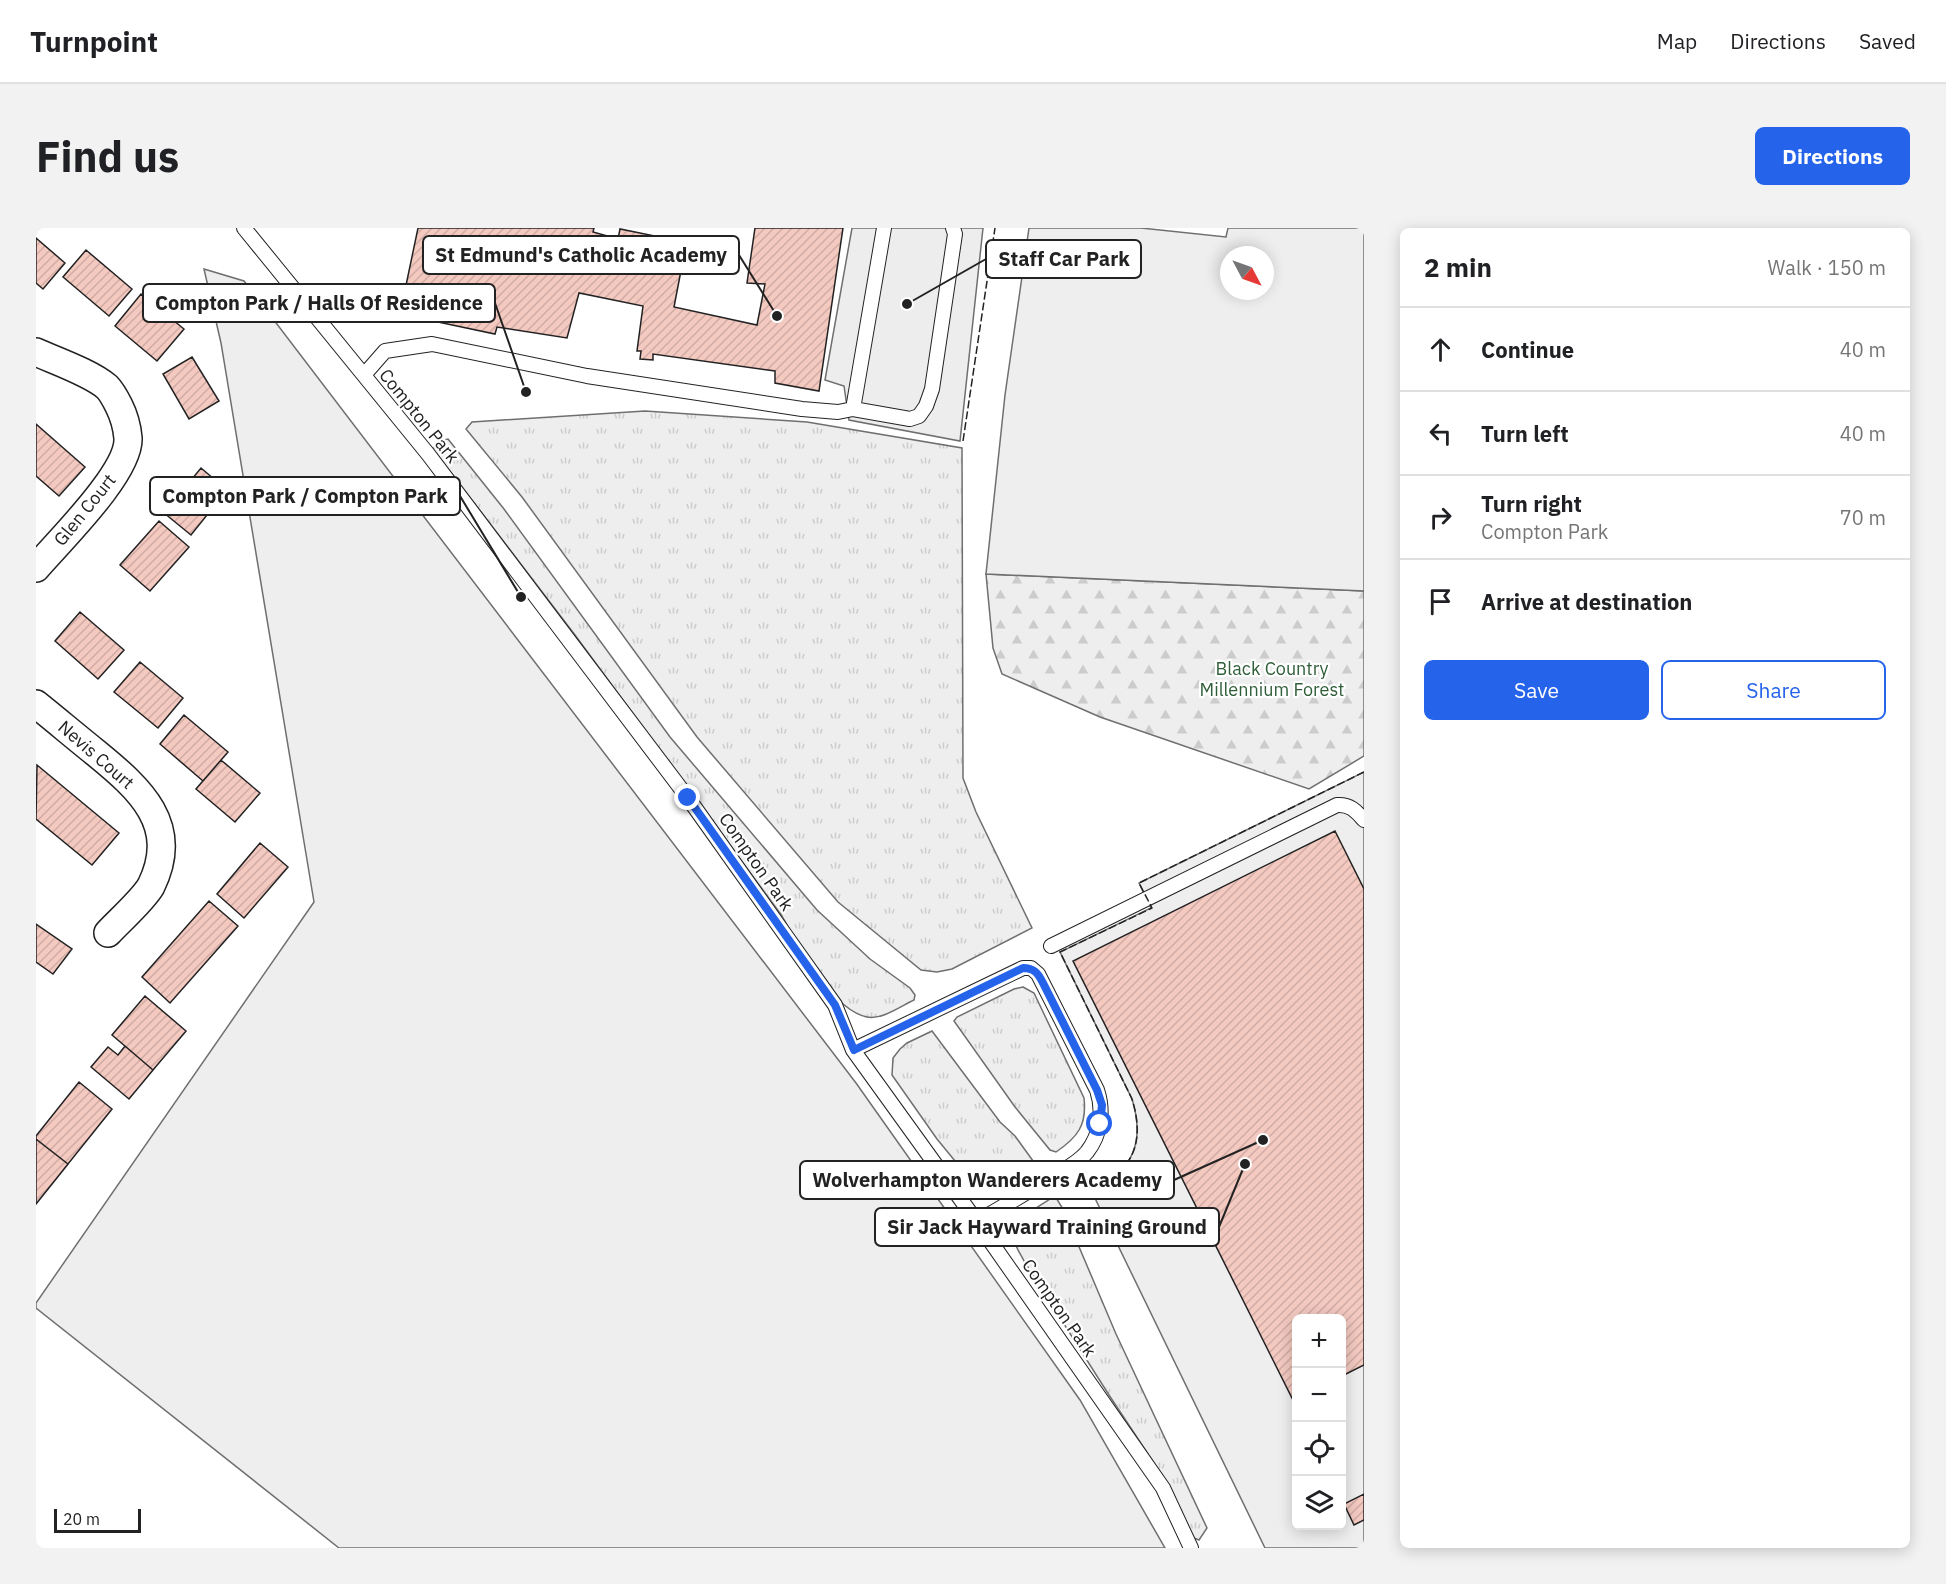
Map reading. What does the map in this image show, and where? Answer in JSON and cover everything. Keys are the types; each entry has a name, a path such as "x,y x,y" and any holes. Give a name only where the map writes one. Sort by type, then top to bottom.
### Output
{"street":[{"name":"Glen Court","path":"36,352 107,387 116,399 123,415 128,439 124,457 111,481 36,568"},
{"name":"Nevis Court","path":"36,704 122,774 143,795 155,816 162,840 159,865 149,888 108,933"}],"lane":[{"name":"Compton Park","path":"244,228 435,463 688,798 835,1005 854,1050 1163,1488 1191,1548"},
{"path":"853,409 884,228"},
{"path":"364,375 385,351 432,344 587,376 779,406 838,412 853,409 909,419 919,416 932,390 953,228"},
{"path":"1051,946 1337,805 1346,804 1356,810 1364,820"},
{"path":"854,1050 1023,968 1030,968 1038,974 1097,1090 1102,1105 1100,1124 1096,1138 1087,1153 977,1222"}],"green space":[{"path":"1029,228 1141,228 1226,237 1228,228 1364,228 1364,591 986,574 1005,395"},
{"path":"204,269 244,281 856,1083 1080,1400 1165,1548 339,1548 36,1308 36,1303 314,902 221,343"},
{"path":"645,411 807,422 962,448 963,778 976,812 1032,928 952,969 937,972 921,970 838,902 697,737 522,497 466,429 472,422"},
{"path":"448,439 504,509 670,737 817,910 870,959 910,988 915,995 914,1000 885,1015 867,1017 854,1012 829,990 817,975 782,916 575,635 433,449 440,441"},
{"name":"Black Country Millennium Forest","path":"986,574 1364,591 1364,756 1309,789 1100,717 1002,674 993,648"},
{"path":"1364,772 1364,1548 1265,1548 1091,1190 1116,1175 1126,1164 1137,1138 1136,1119 1132,1099 1060,952 1151,908 1139,883"},
{"path":"1023,987 1034,993 1084,1098 1084,1116 1079,1130 1056,1152 1050,1150 1015,1107 954,1021 957,1017 1014,989"},
{"path":"932,1031 1000,1122 1015,1136 1036,1165 995,1188 978,1189 937,1139 892,1075 893,1058 900,1049"},
{"path":"1055,1196 1063,1209 1116,1334 1207,1528 1199,1540 1194,1538 1168,1484 1016,1247 1015,1234 1022,1220"}],"shaded area":[{"path":"852,228 983,228 960,441 849,420 844,386 825,380"}],"building":[{"path":"418,228 594,228 593,232 618,239 620,229 655,236 653,247 684,255 674,307 757,325 765,284 747,283 755,228 843,228 819,391 775,383 775,371 653,354 653,360 640,359 641,351 637,351 643,306 579,293 567,338 497,327 495,334 400,314"},
{"path":"36,238 65,263 43,289 36,283"},
{"path":"86,250 132,289 109,316 63,277"},
{"path":"141,294 184,329 157,361 115,326"},
{"path":"192,357 219,401 189,419 163,374"},
{"path":"36,424 85,467 59,496 36,476"},
{"path":"201,468 227,490 191,535 164,513"},
{"path":"159,521 189,547 150,591 120,565"},
{"path":"80,612 124,650 98,679 55,641"},
{"path":"140,662 183,698 158,728 114,692"},
{"path":"184,715 228,752 203,781 160,744"},
{"path":"221,760 260,793 235,822 196,789"},
{"path":"37,765 119,833 92,865 36,819"},
{"path":"1335,831 1364,889 1364,1365 1346,1374 1346,1314 1292,1314 1292,1398 1073,961"},
{"path":"260,843 288,867 244,918 217,894"},
{"path":"209,901 238,926 170,1003 142,977"},
{"path":"36,924 72,949 53,974 36,962"},
{"path":"145,996 186,1031 153,1070 112,1035"},
{"path":"125,1046 153,1070 129,1099 91,1067 108,1047 118,1055"},
{"path":"79,1082 112,1109 68,1164 36,1139 36,1136"},
{"path":"36,1139 68,1164 36,1204"},
{"path":"1364,1494 1364,1520 1354,1525 1346,1503"}],"fence":[{"path":"963,441 995,228"},
{"path":"1091,1190 1116,1175 1126,1164 1135,1147 1136,1119 1132,1099 1060,952 1152,908 1139,883 1364,772"}],"place":[{"name":"Staff Car Park","path":"907,304"},
{"name":"St Edmund's Catholic Academy","path":"777,316"},
{"name":"Compton Park / Halls Of Residence","path":"526,392"},
{"name":"Compton Park / Compton Park","path":"521,597"},
{"name":"Wolverhampton Wanderers Academy","path":"1263,1140"},
{"name":"Sir Jack Hayward Training Ground","path":"1245,1164"}],"route":[{"path":"688,798 835,1005 854,1050 1023,968 1030,968 1038,974 1043,983 1097,1090 1102,1105 1100,1124"}]}
